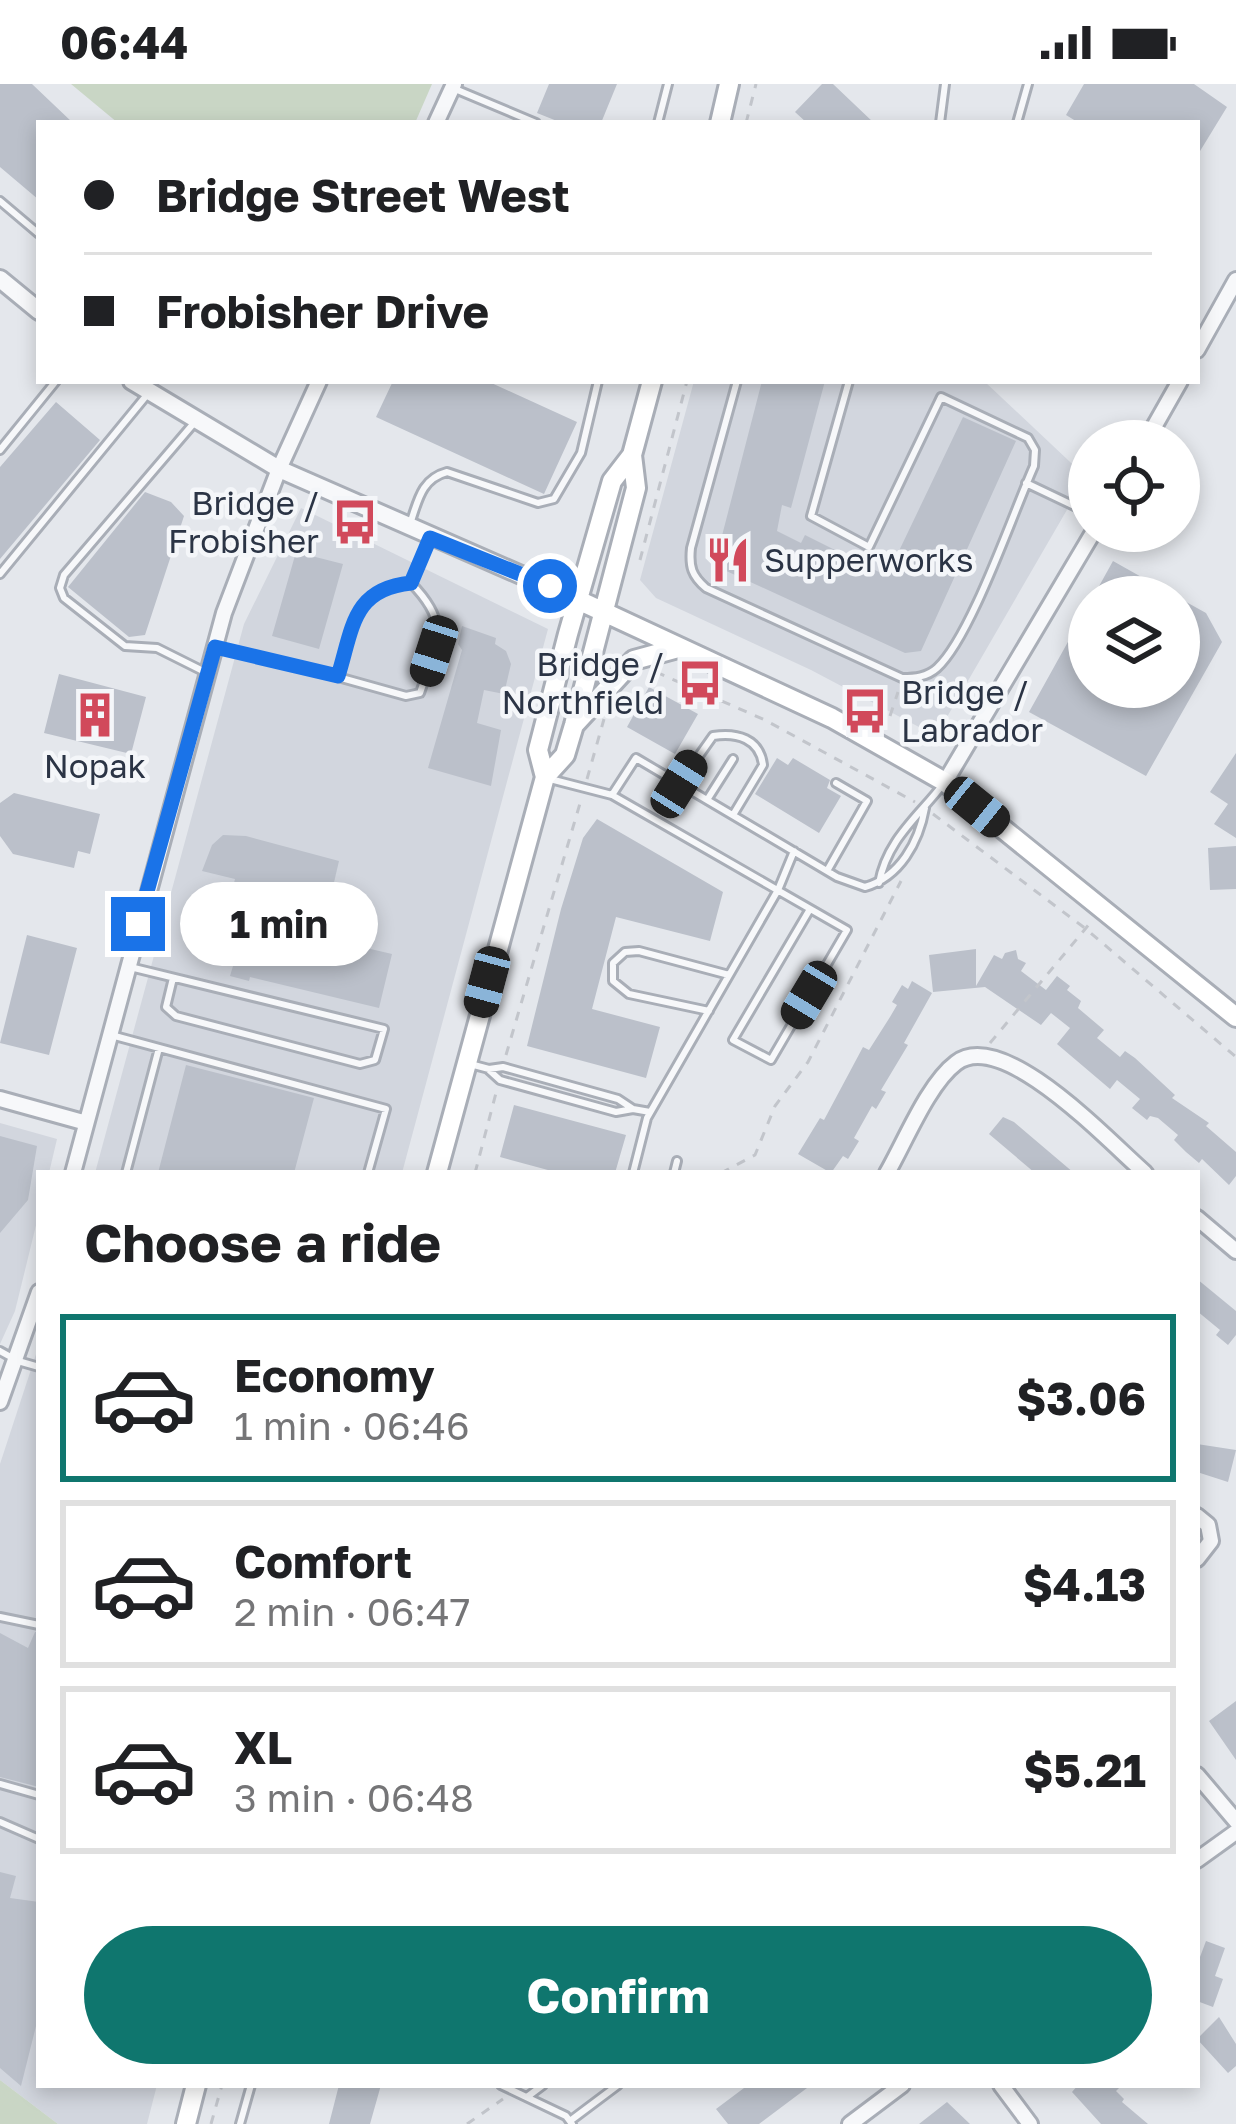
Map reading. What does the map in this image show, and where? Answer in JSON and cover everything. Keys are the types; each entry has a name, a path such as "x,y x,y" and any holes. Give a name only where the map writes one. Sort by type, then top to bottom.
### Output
{"main road":[{"path":"721,120 729,84"},
{"path":"438,1170 544,777 538,750 578,600 612,482 632,455 651,384"},
{"path":"544,777 566,755 637,488 632,455"},
{"path":"578,600 832,718 944,782 1236,1017"},
{"path":"574,725 634,660 678,648"},
{"path":"186,2124 195,2088"}],"street":[{"path":"437,120 453,86"},
{"path":"0,279 36,309"},
{"path":"1200,345 1236,280"},
{"path":"137,384 279,469 578,600"},
{"path":"74,1170 215,647 279,469 318,384"},
{"path":"1158,420 1178,384"},
{"path":"944,782 1081,552"},
{"path":"889,1170 938,1083 957,1061 980,1053 1007,1060 1036,1079 1142,1170"},
{"path":"0,1099 83,1122"},
{"path":"1200,1221 1236,1251"},
{"path":"0,1402 36,1302"},
{"path":"1200,1518 1208,1525 1211,1541 1200,1557"},
{"path":"1200,1778 1236,1820"},
{"path":"1200,1858 1236,1832"},
{"path":"850,2124 898,2088"},
{"path":"1003,2088 1030,2124"}],"lane":[{"path":"659,120 668,84"},
{"path":"940,120 944,84"},
{"path":"1018,120 1028,84"},
{"path":"453,86 529,120"},
{"path":"0,201 36,231"},
{"path":"0,450 54,384"},
{"path":"409,528 424,486 433,476 446,472 538,503 554,499 580,452 597,384"},
{"path":"736,384 691,548 694,578 706,588 902,678 919,678 936,669 959,638 1034,466 1035,450 1028,438 941,397 868,547 811,516 848,384"},
{"path":"0,574 149,392"},
{"path":"196,420 64,575 60,588 64,598 124,646 157,648 208,674"},
{"path":"1026,483 1068,503"},
{"path":"411,583 430,538"},
{"path":"338,676 360,606 391,585 411,583"},
{"path":"215,647 406,696 420,692 439,622 433,606 411,583"},
{"path":"679,784 713,736 726,734 751,741 759,748 763,765 733,815"},
{"path":"612,795 636,758 827,871 865,887 898,870 922,826 925,808"},
{"path":"707,800 733,759"},
{"path":"544,777 612,795 847,930 771,1060 733,1040 810,909"},
{"path":"879,883 883,862 910,818 925,808 944,782"},
{"path":"827,871 867,801 836,783"},
{"path":"634,1170 650,1112 778,890 794,851"},
{"path":"709,1011 629,994 613,981 613,963 625,952 639,951 729,975"},
{"path":"127,965 384,1029 375,1060 361,1064 176,1016 166,1007 173,977"},
{"path":"108,1034 386,1109 369,1170"},
{"path":"127,1170 159,1048"},
{"path":"466,1062 489,1069 503,1067 650,1112"},
{"path":"489,1069 500,1080 616,1112 633,1108"},
{"path":"675,1170 677,1161"},
{"path":"0,1351 36,1365"},
{"path":"0,1617 36,1624"},
{"path":"0,1784 36,1794"},
{"path":"0,1822 36,1839"},
{"path":"240,2124 250,2088"},
{"path":"506,2088 571,2122 614,2088"},
{"path":"526,2098 539,2088"}],"path":[{"path":"747,120 756,84"},
{"path":"640,560 686,384"},
{"path":"642,674 665,673 765,720 925,808 1085,929 1236,1057"},
{"path":"890,716 902,678"},
{"path":"503,1067 604,718"},
{"path":"727,1170 755,1155 775,1106 808,1062 907,871"},
{"path":"980,1053 1101,907"},
{"path":"477,1170 500,1080"},
{"path":"211,2124 221,2088"},
{"path":"467,2124 513,2092"}],"shaded area":[{"path":"693,384 987,384 1068,460 1068,508 936,736 811,670 656,598 640,580"},
{"path":"301,508 548,629 403,1170 96,1170 244,624"},
{"path":"0,1123 57,1139 50,1170 36,1170 36,1225 15,1311 0,1344"},
{"path":"36,1354 36,2088 156,2088 147,2124 58,2124 0,2080 0,1464"}],"green space":[{"path":"71,84 432,84 416,120 114,120"},
{"path":"0,2080 58,2124 0,2124"}],"building":[{"path":"0,84 32,84 70,120 36,120 36,197 0,167"},
{"path":"549,84 617,84 602,120 554,120 537,113"},
{"path":"822,84 833,84 871,120 804,120 795,112"},
{"path":"1084,84 1194,84 1227,107 1200,151 1200,120 1074,120 1066,115"},
{"path":"392,384 494,384 577,422 544,494 376,417"},
{"path":"761,384 824,384 791,508 782,505 777,531 801,543 805,535 887,576 963,417 1016,441 921,651 905,653 722,569 717,555"},
{"path":"56,402 100,440 0,559 0,467"},
{"path":"145,492 171,502 184,516 145,635 129,637 68,587"},
{"path":"296,552 343,564 319,649 272,636"},
{"path":"1113,561 1140,576 1105,576"},
{"path":"1200,610 1222,642 1200,681"},
{"path":"462,626 496,638 495,644 506,651 511,664 504,694 484,690 477,723 501,730 491,786 428,768 462,650 458,644"},
{"path":"1068,642 1068,708 1185,708 1146,776 1029,712"},
{"name":"Nopak","path":"59,674 146,697 131,754 44,733"},
{"path":"649,687 698,714 675,754 627,727"},
{"path":"1236,753 1236,838 1214,824 1228,804 1210,792"},
{"path":"777,758 788,765 793,758 830,780 827,788 841,796 819,833 755,794"},
{"path":"14,793 100,814 90,854 78,851 74,868 13,854 0,836 0,803"},
{"path":"597,819 723,892 710,941 616,917 592,1009 660,1027 646,1078 527,1046 561,909 583,838"},
{"path":"223,835 246,836 339,861 324,925 335,928 332,940 392,954 379,1008 230,976 233,966 196,957 208,911 226,915 235,879 202,871 212,845"},
{"path":"1236,846 1236,889 1210,890 1208,848"},
{"path":"27,935 77,948 49,1055 0,1043"},
{"path":"976,949 976,986 994,955 1002,959 1016,950 1018,959 1026,963 1021,971 1046,990 1057,976 1070,986 1067,990 1081,1001 1078,1008 1104,1030 1097,1038 1120,1057 1125,1051 1135,1058 1175,1095 1172,1098 1209,1123 1206,1126 1236,1152 1236,1176 1229,1185 1202,1159 1199,1163 1186,1152 1174,1140 1178,1135 1158,1118 1147,1120 1132,1108 1140,1099 1117,1080 1110,1089 1057,1044 1070,1028 1051,1013 1041,1025 985,987 933,992 929,955"},
{"path":"912,981 932,993 881,1090 886,1092 854,1138 859,1141 848,1159 843,1156 833,1170 826,1170 798,1154 820,1118 824,1120 863,1047 869,1050 890,1017 902,985 908,989"},
{"path":"186,1065 314,1098 295,1170 159,1170"},
{"path":"514,1105 626,1135 616,1170 548,1170 500,1157"},
{"path":"1003,1117 1070,1170 1031,1170 989,1134"},
{"path":"0,1136 37,1146 28,1200 0,1233"},
{"path":"1200,1281 1236,1311 1236,1335 1228,1345 1216,1335 1220,1330 1200,1313"},
{"path":"1200,1444 1236,1450 1228,1482 1200,1473"},
{"path":"36,1632 36,1786 0,1777 0,1633 28,1648"},
{"path":"1236,1701 1236,1760 1209,1721"},
{"path":"0,1872 16,1876 10,1898 36,1902 36,2026 21,2086 0,2068"},
{"path":"1206,1941 1225,1948 1215,1976 1223,1979 1213,2007 1200,2002 1200,1957"},
{"path":"1219,2017 1236,2044 1236,2066 1228,2073 1200,2042 1200,2036"},
{"path":"338,2088 380,2088 370,2124 329,2124"},
{"path":"744,2088 807,2088 759,2124 728,2124 716,2109"},
{"path":"1075,2088 1119,2088 1122,2102 1148,2124 1101,2124 1072,2092"},
{"path":"947,2102 970,2124 919,2124"}],"place":[{"name":"Bridge / Frobisher","path":"355,522"},
{"name":"Supperworks","path":"728,560"},
{"name":"Bridge / Northfield","path":"700,683"},
{"name":"Bridge / Labrador","path":"865,711"},
{"name":"Nopak","path":"95,715"}],"route":[{"path":"138,924 215,647 338,676 360,606 391,585 411,583 430,538 550,586"}]}
